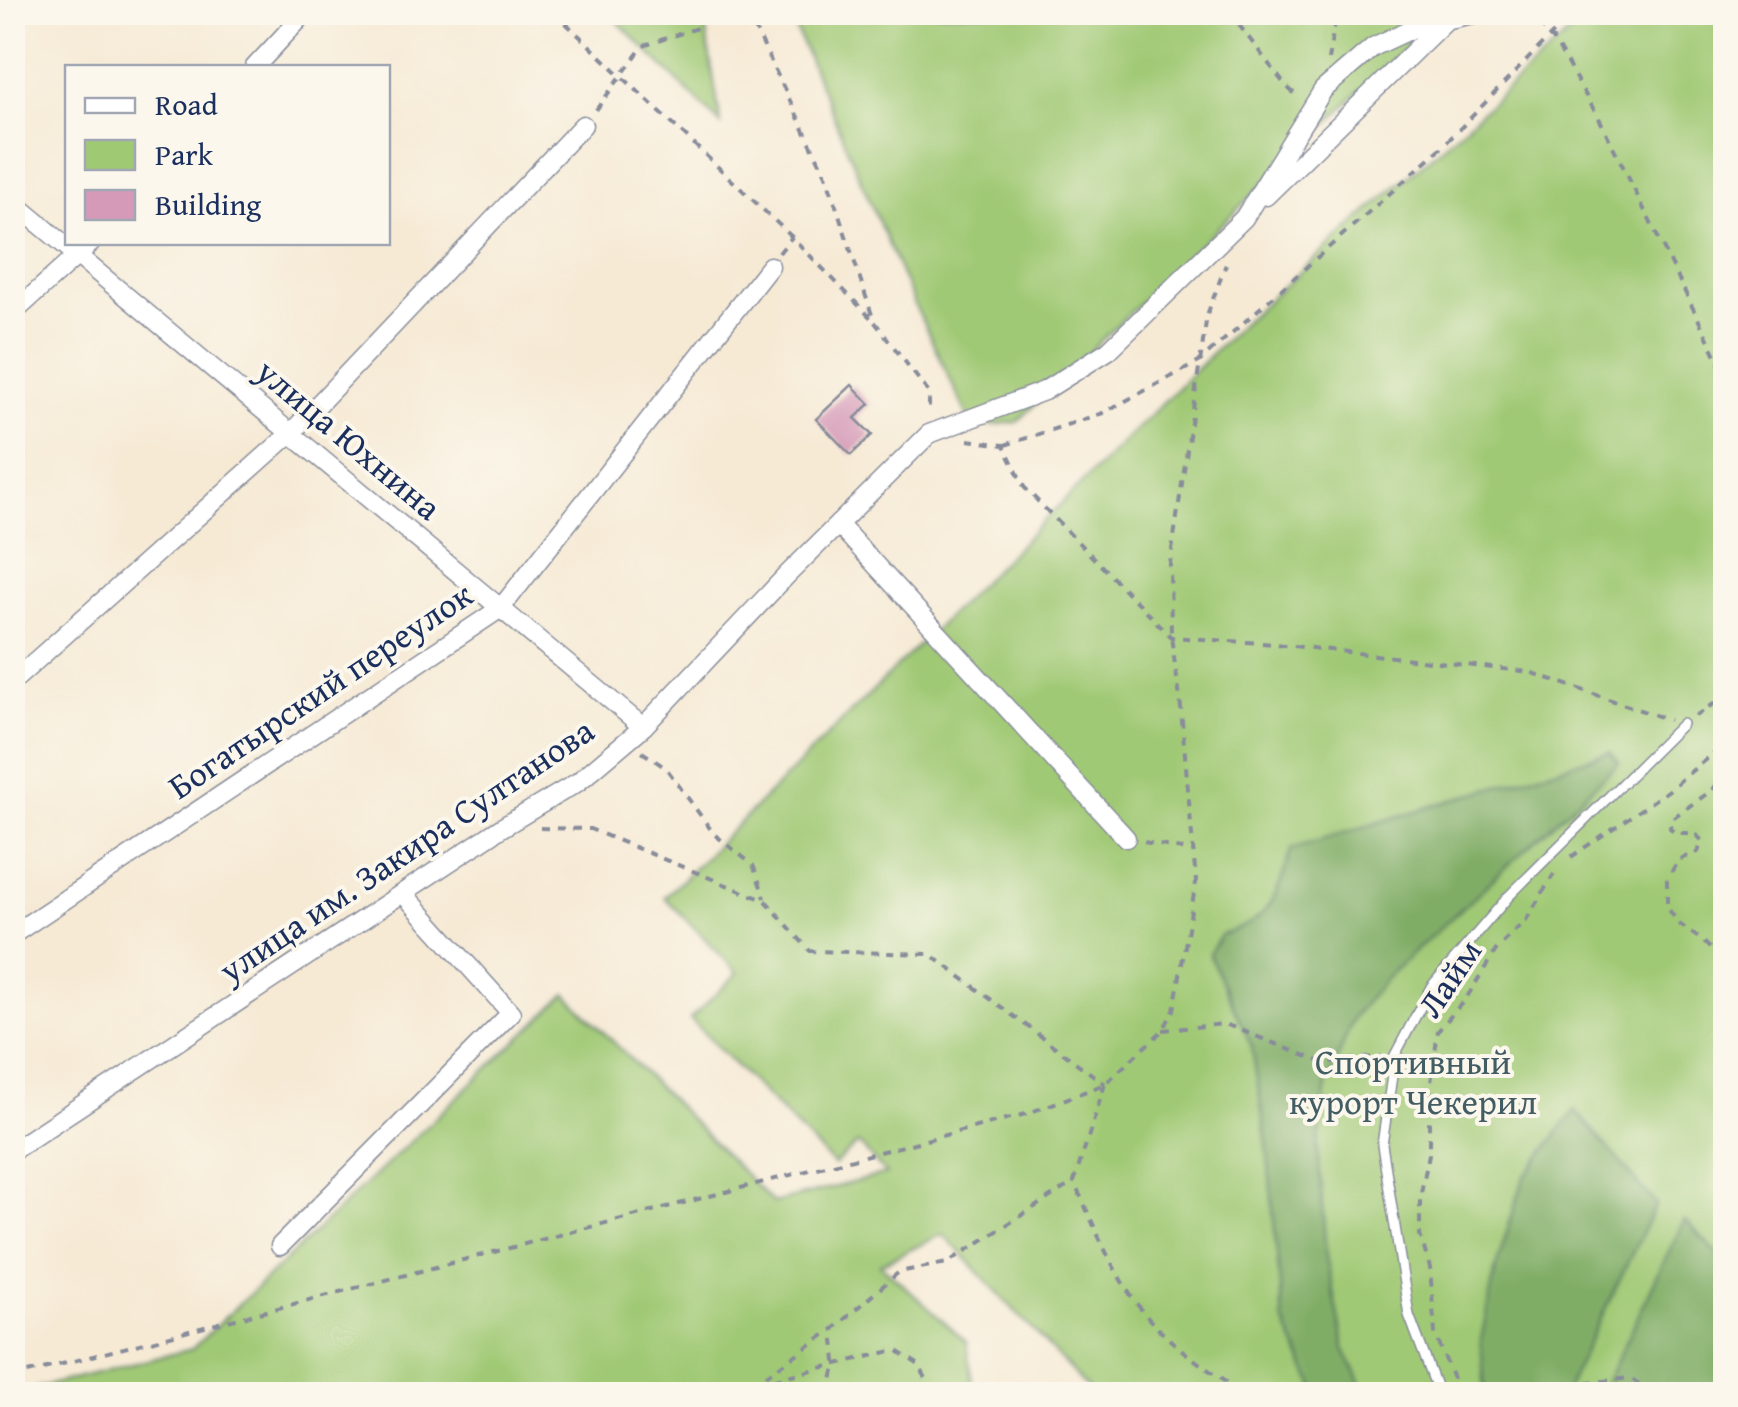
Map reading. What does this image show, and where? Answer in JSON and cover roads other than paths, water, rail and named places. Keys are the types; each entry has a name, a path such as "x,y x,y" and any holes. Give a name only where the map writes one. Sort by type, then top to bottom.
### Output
{"street":[{"path":"257,65 306,12"},
{"path":"1244,218 1323,90 1373,47 1420,25 1484,12"},
{"path":"1244,218 1448,18"},
{"path":"12,682 291,433 583,125"},
{"name":"улица Юхнина","path":"12,200 65,235"},
{"name":"улица им. Закира Султанова","path":"12,1151 578,782 643,727 929,434 1044,391 1109,350 1244,218"},
{"path":"12,314 86,249"},
{"name":"улица Юхнина","path":"86,249 291,433 643,727"},
{"name":"Богатырский переулок","path":"12,934 501,608 770,266"},
{"path":"838,524 1126,838"},
{"path":"280,1246 511,1013 403,893"}],"lane":[{"path":"1439,1394 1409,1316 1382,1145 1395,1055 1431,986 1509,896 1682,724"}],"park label":[{"name":"Спортивный курорт Чекерил","path":"1413,1081"}]}
